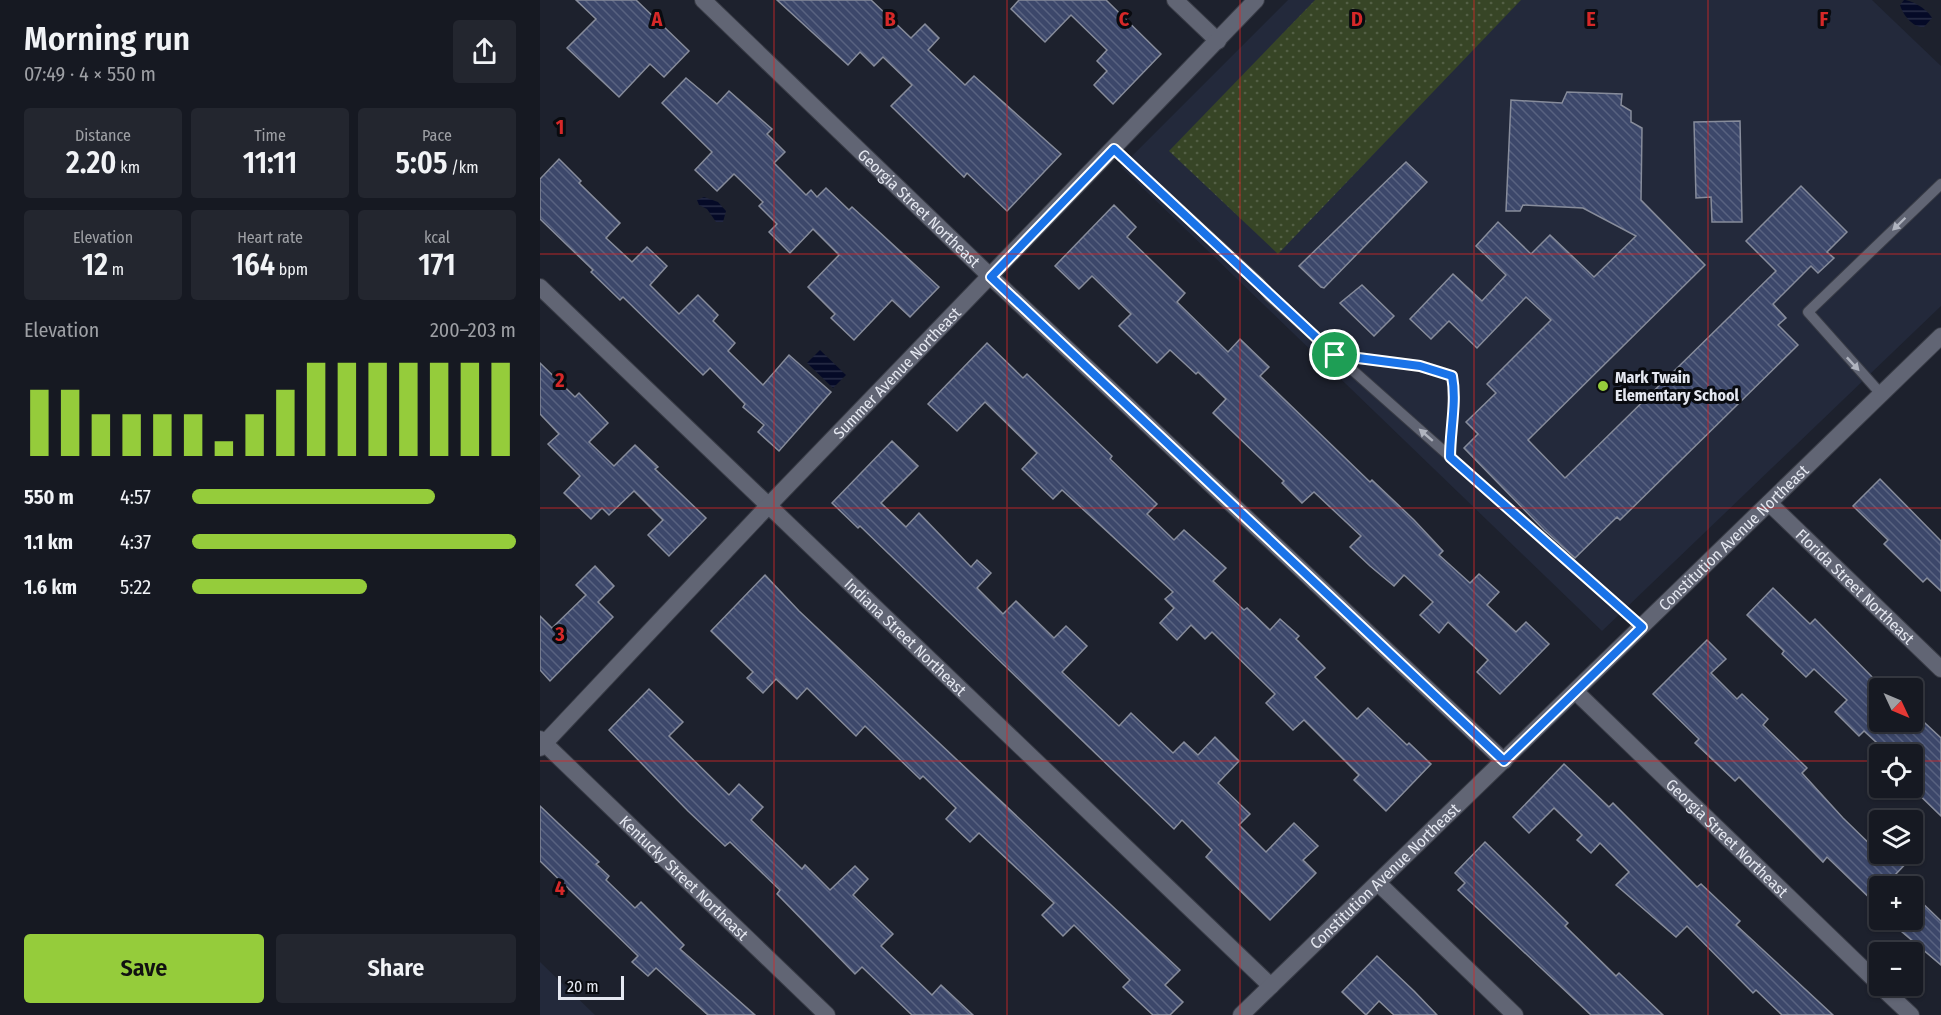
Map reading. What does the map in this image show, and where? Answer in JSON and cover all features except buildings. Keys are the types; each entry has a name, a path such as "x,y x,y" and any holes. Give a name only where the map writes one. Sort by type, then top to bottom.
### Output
{"street":[{"name":"Georgia Street Northeast","path":"703,0 991,277 1504,761"},
{"path":"1175,0 1218,41"},
{"name":"Summer Avenue Northeast","path":"542,744 1256,0"},
{"name":"Indiana Street Northeast","path":"540,287 1271,986"},
{"name":"Constitution Avenue Northeast","path":"1240,1015 1941,336"},
{"name":"Florida Street Northeast","path":"1769,503 1941,669"},
{"name":"Georgia Street Northeast","path":"1576,692 1869,974"},
{"name":"Kentucky Street Northeast","path":"542,744 826,1015"},
{"path":"1378,883 1515,1015"},
{"name":"Georgia Street Northeast","path":"1891,996 1911,1015"}],"lane":[{"path":"1114,149 1335,355 1642,627"},
{"path":"1881,394 1808,312 1941,184"},
{"path":"1335,355 1420,366 1452,376 1455,393 1450,426 1450,457"}],"shaded area":[{"name":"Mark Twain Elementary School","path":"1288,0 1872,0 1941,66 1941,306 1602,631 1121,167"},
{"path":"1904,0 1915,4 1930,15 1932,18 1924,27 1912,23 1903,13 1900,5"},
{"path":"704,197 718,202 726,211 723,222 716,222 707,209 699,205 697,200"},
{"path":"820,350 846,375 833,388 807,363"},
{"path":"540,962 595,1015 540,1015"}],"green space":[{"path":"1315,0 1521,0 1278,254 1169,151"}],"place":[{"name":"Mark Twain Elementary School","path":"1603,386"}],"route":[{"path":"1114,149 1260,283 1269,296 1335,355 1420,366 1452,376 1455,393 1450,426 1450,457 1642,627 1504,761 991,277 1114,149"}]}
